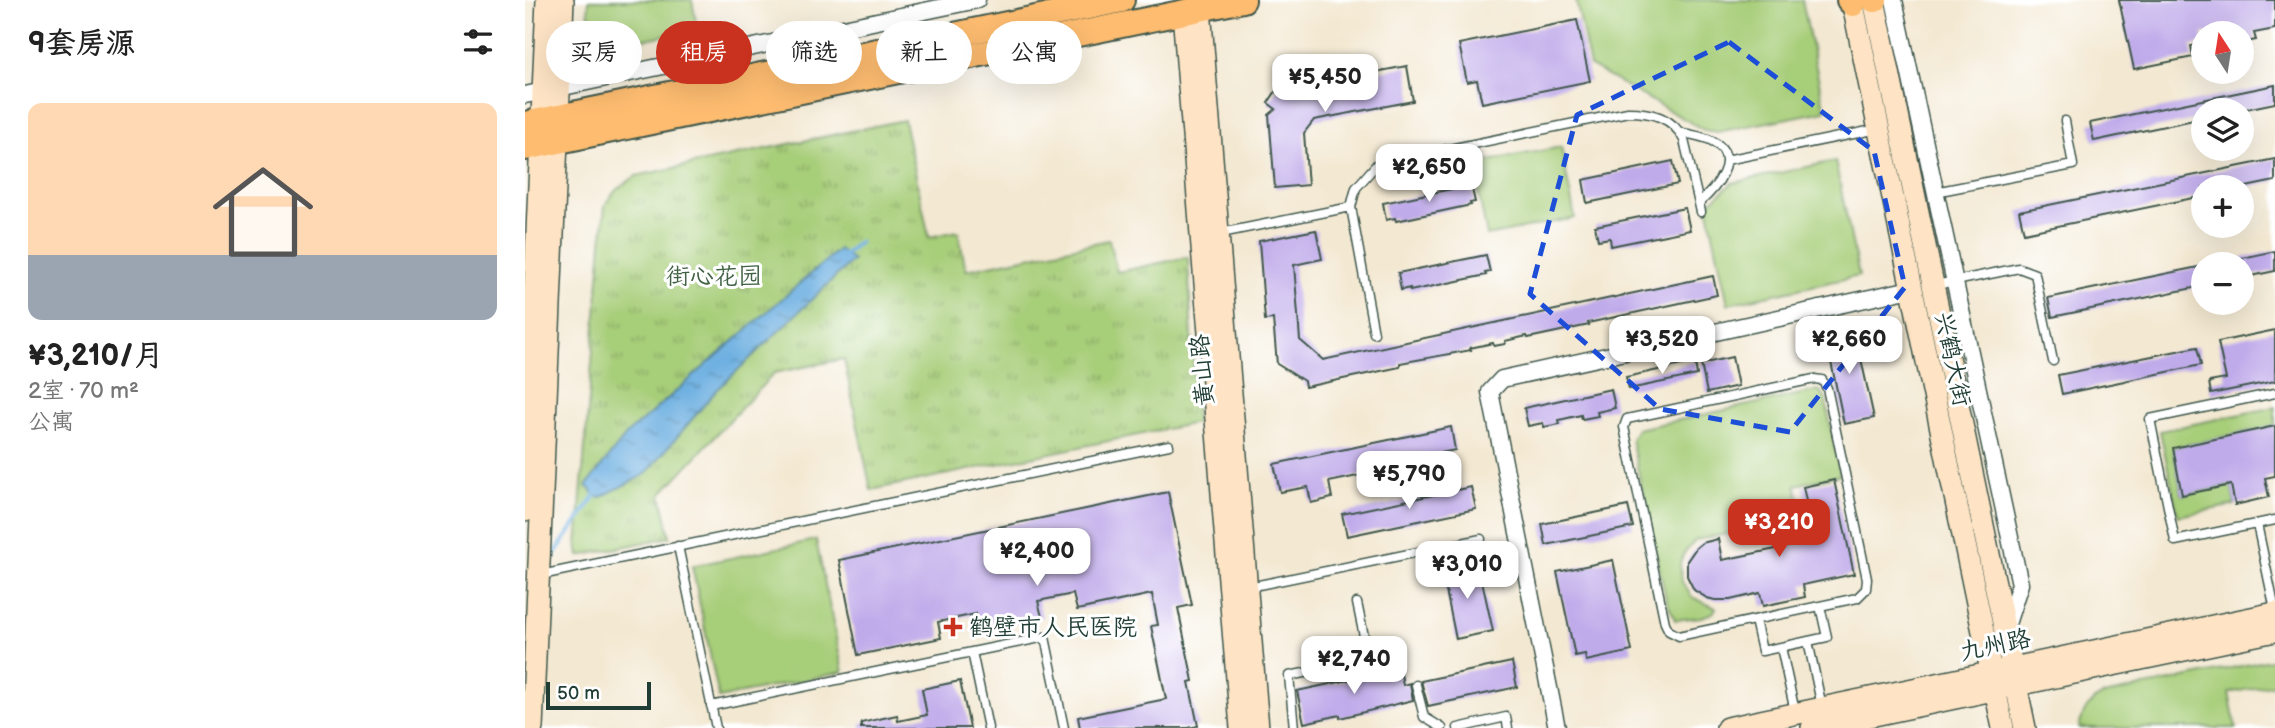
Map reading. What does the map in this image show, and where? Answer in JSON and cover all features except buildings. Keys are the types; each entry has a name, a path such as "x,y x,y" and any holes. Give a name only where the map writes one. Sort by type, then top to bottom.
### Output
{"main road":[{"path":"541,133 1122,0"},
{"path":"541,133 1243,0"}],"street":[{"path":"525,511 547,0"},
{"path":"542,91 563,0"},
{"path":"542,91 977,0"},
{"path":"1894,0 2020,584 2005,633"},
{"name":"兴鹤大街","path":"1863,1 1878,129 1912,289 2003,679 2025,728"},
{"name":"兴鹤大街","path":"1863,1 1933,286 2005,633 2003,728"},
{"name":"黄山路","path":"1192,11 1218,233 1258,728"},
{"name":"黄山路","path":"1192,11 1241,728"},
{"path":"532,728 540,529 541,133"},
{"path":"1557,728 1490,391 1502,379 1912,289"},
{"name":"九州路","path":"1812,728 2275,612"},
{"name":"九州路","path":"1727,728 1822,708 2275,631"}],"lane":[{"path":"1374,333 1351,207 1356,188 1377,164 1628,112 1643,112 1664,117 1685,140 1700,208 1721,180 1726,160 1718,145 1712,141 1680,132"},
{"path":"1935,192 2073,165 2065,121"},
{"path":"1726,160 1878,129"},
{"path":"1218,233 1351,207"},
{"path":"1933,286 2019,268 2035,274 2053,361"},
{"path":"1814,379 1822,380 1827,388 1867,579 1866,589 1857,598 1820,606 1679,636 1669,631 1665,623 1624,427 1627,419 1814,379"},
{"path":"2275,393 2150,419 2175,541 2275,520"},
{"path":"538,575 1169,445"},
{"path":"2257,524 2275,612"},
{"path":"1246,588 1481,539"},
{"path":"678,546 716,728"},
{"path":"1294,728 1289,676 1369,660 1357,603"},
{"path":"1755,620 1762,651 1781,647 1827,637 1820,606"},
{"path":"711,706 1045,637 1064,728"},
{"path":"1808,641 1822,708"},
{"path":"1781,647 1795,714"},
{"path":"972,652 988,728"},
{"path":"1416,685 1424,717 1442,728"},
{"path":"1458,728 1506,717 1508,728"}],"highlighted area":[{"path":"1729,42 1874,151 1905,287 1790,432 1660,409 1530,294 1577,115"}],"green space":[{"path":"589,0 692,0 696,21 656,21 656,37 642,39 642,21 595,21 588,13"},
{"path":"1576,0 1802,0 1825,111 1717,132 1704,130 1590,66"},
{"name":"街心花园","path":"904,120 929,237 958,231 966,270 1109,240 1117,272 1188,257 1196,423 871,490 844,359 774,373 661,494 670,537 579,556 577,544 605,205 616,190 636,176"},
{"path":"1561,147 1575,218 1487,236 1473,164"},
{"path":"1835,161 1859,276 1728,304 1707,205 1732,183"},
{"path":"1819,390 1825,397 1840,475 1796,485 1803,519 1696,540 1684,553 1680,564 1682,582 1692,597 1716,608 1713,613 1701,617 1675,620 1666,599 1631,439 1637,429"},
{"path":"2275,407 2275,426 2173,448 2182,495 2231,485 2235,505 2178,516 2160,431"},
{"path":"816,540 843,672 719,698 692,566"},
{"path":"2274,659 2275,684 2229,693 2236,728 2079,728 2087,708 2104,695"}],"water":[{"path":"839,249 853,260 715,392 646,474 599,498 586,486 627,434"}],"waterway":[{"path":"843,256 859,242"},
{"path":"546,561 555,553 597,493"}],"place":[{"name":"鹤壁市人民医院","path":"953,627"}]}
